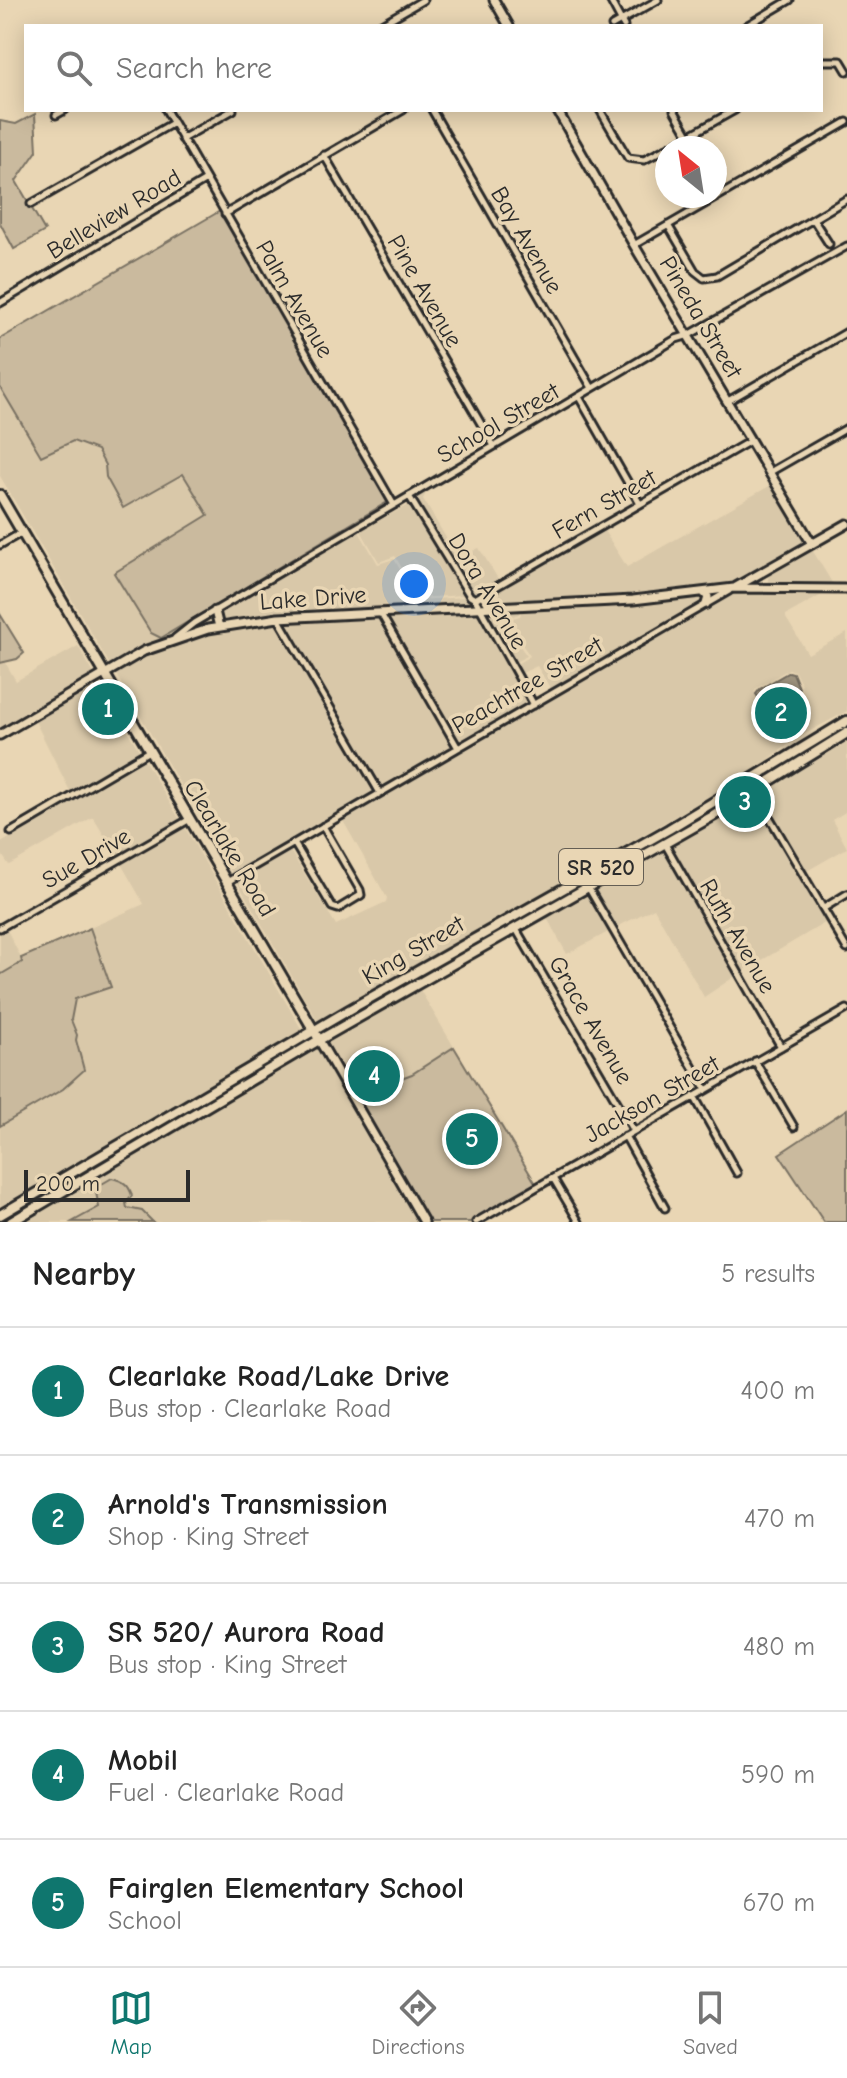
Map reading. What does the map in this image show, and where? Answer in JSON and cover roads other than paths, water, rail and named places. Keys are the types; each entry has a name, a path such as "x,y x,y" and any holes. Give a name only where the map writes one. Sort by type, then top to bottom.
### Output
{"main road":[{"name":"Clearlake Road","path":"0,495 319,1040"},
{"path":"810,756 812,749 840,732 847,722"},
{"name":"King Street","path":"0,1215 847,722"},
{"name":"King Street","path":"11,1222 319,1040 754,791 847,733"},
{"path":"754,791 758,781 786,762 789,756"},
{"path":"587,887 588,880 667,833 667,829"},
{"path":"500,937 502,930 576,887 582,878"},
{"path":"181,1110 186,1119"},
{"path":"44,1203 50,1195 113,1157 124,1144"}],"street":[{"path":"381,24 423,0"},
{"path":"494,0 508,24"},
{"path":"610,0 623,24 658,0"},
{"path":"749,24 790,0"},
{"path":"823,61 841,61 847,71"},
{"path":"56,115 61,112"},
{"name":"Palm Avenue","path":"167,112 394,505"},
{"path":"182,139 229,112"},
{"path":"225,214 399,112"},
{"name":"Bay Avenue","path":"433,112 592,388"},
{"name":"Pineda Street","path":"558,112 812,544"},
{"path":"601,112 628,158 644,160 655,154"},
{"path":"675,112 689,136 731,112"},
{"path":"727,191 847,122"},
{"path":"31,204 173,123"},
{"name":"Pine Avenue","path":"324,155 494,446"},
{"name":"Belleview Road","path":"0,303 206,180"},
{"path":"668,225 695,271 704,278 717,276 847,199"},
{"path":"634,245 698,208"},
{"path":"813,219 829,244"},
{"name":"School Street","path":"172,640 215,611 592,388 847,246"},
{"path":"728,401 847,332"},
{"path":"579,397 640,504"},
{"path":"770,472 847,428"},
{"name":"Fern Street","path":"477,603 483,595 751,441"},
{"name":"Dora Avenue","path":"409,496 477,603 534,705"},
{"name":"Peachtree Street","path":"227,882 847,524"},
{"path":"0,545 22,532"},
{"path":"765,571 767,584 774,589"},
{"name":"Lake Drive","path":"0,735 144,651 219,627 278,618 380,613 477,603 490,606 633,600 734,588 847,589"},
{"path":"703,592 708,597 706,604"},
{"path":"483,595 490,606"},
{"path":"215,611 219,627"},
{"path":"380,613 458,748"},
{"path":"278,618 380,793"},
{"path":"11,832 149,751"},
{"path":"754,791 847,949"},
{"name":"Sue Drive","path":"0,928 190,819"},
{"path":"294,843 332,907 347,906 361,895 360,890 323,826"},
{"name":"Ruth Avenue","path":"665,843 781,1047"},
{"path":"587,887 706,1090"},
{"path":"823,908 847,894"},
{"name":"Grace Avenue","path":"516,928 634,1131"},
{"name":"Jackson Street","path":"476,1222 488,1219 553,1178 847,1009"},
{"name":"Clearlake Road","path":"319,1040 424,1222"},
{"path":"755,1061 794,1127"},
{"path":"694,1096 737,1173"},
{"path":"625,1136 665,1208"},
{"path":"553,1178 579,1222"}],"place":[{"name":"Clearlake Road/Lake Drive","path":"108,709"},
{"name":"Arnold's Transmission","path":"781,713"},
{"name":"SR 520/ Aurora Road","path":"745,802"},
{"name":"Mobil","path":"374,1076"},
{"name":"Fairglen Elementary School","path":"472,1139"}]}
